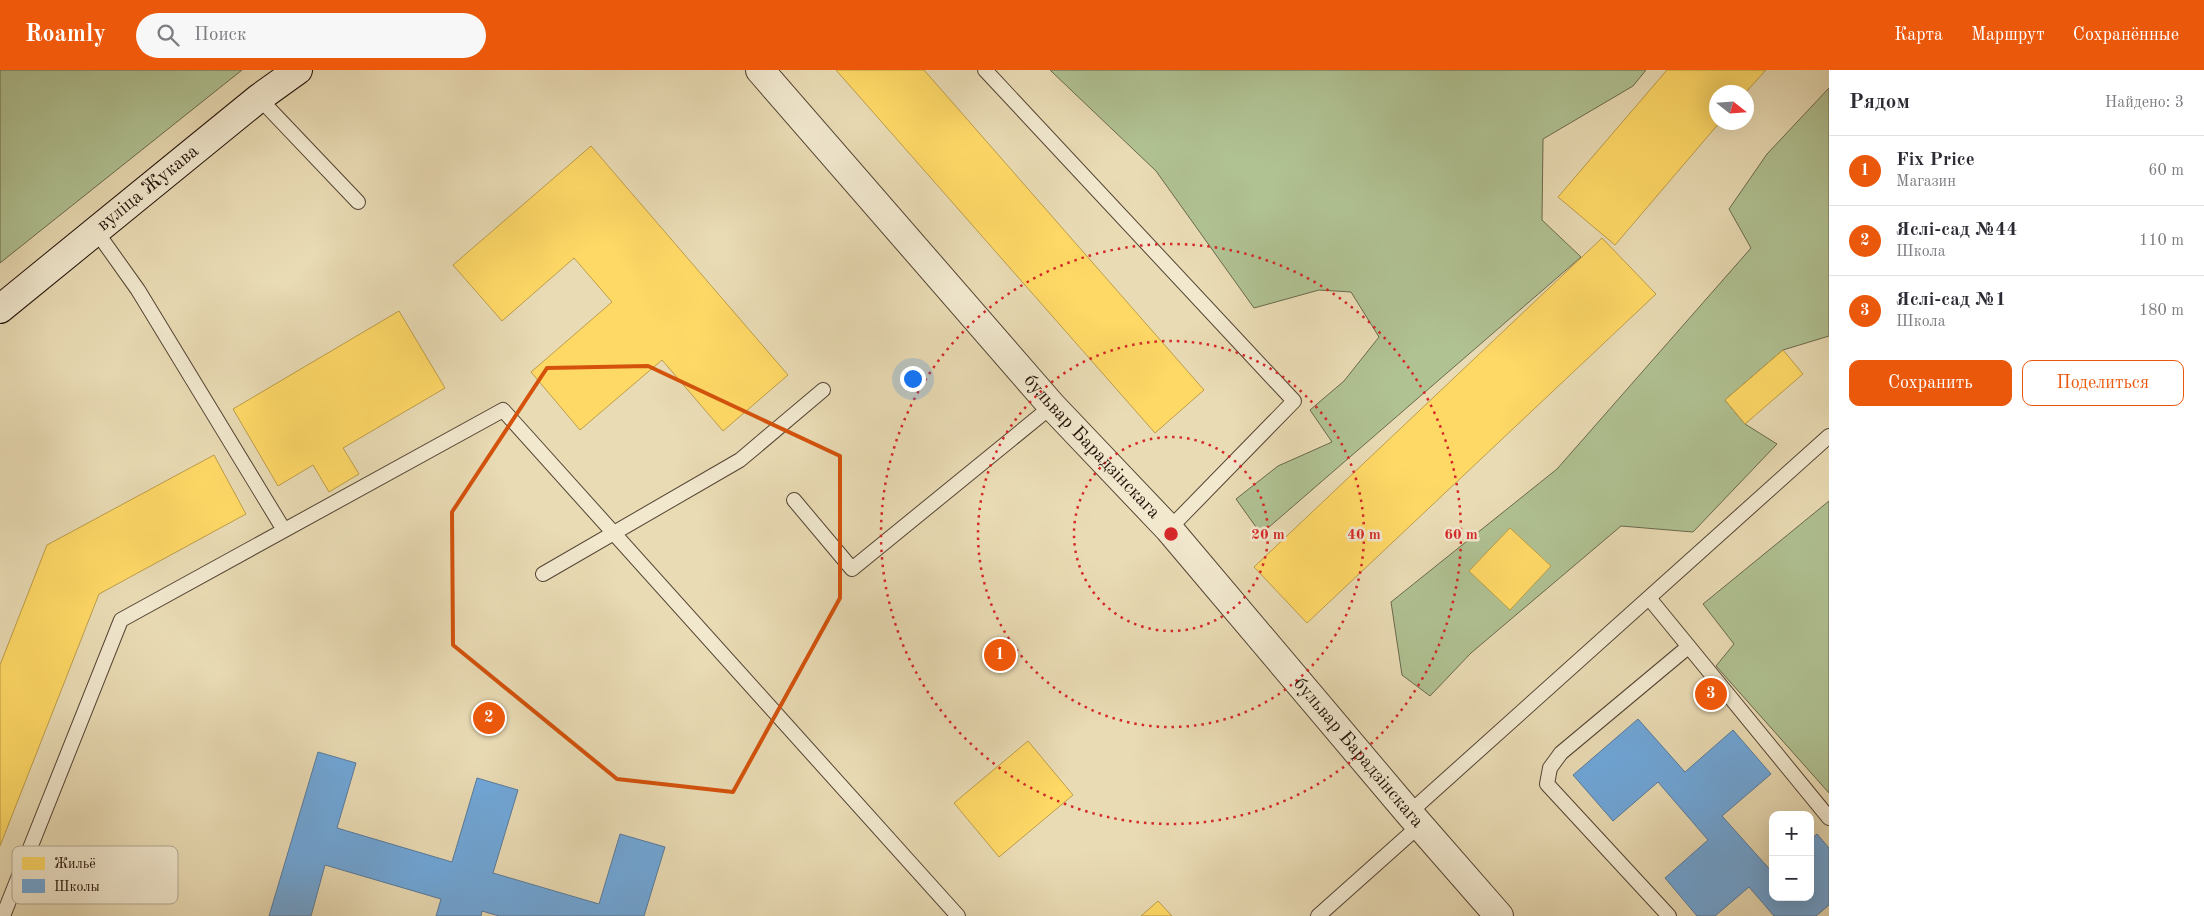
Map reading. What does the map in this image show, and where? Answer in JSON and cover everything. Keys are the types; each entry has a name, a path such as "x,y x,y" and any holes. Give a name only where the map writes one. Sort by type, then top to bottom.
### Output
{"street":[{"name":"вуліца Жукава","path":"0,309 259,98 298,70"},
{"name":"бульвар Барадзінскага","path":"760,70 1052,406 1169,529 1414,819 1499,916"}],"lane":[{"path":"985,70 1294,401 1169,529"},
{"path":"259,98 358,202"},
{"path":"96,231 138,290 284,530"},
{"path":"543,574 740,460 823,390"},
{"path":"794,500 852,569 1052,406"},
{"path":"31,846 121,620 503,410 958,916"},
{"path":"1318,916 1414,819 1649,598 1829,436"},
{"path":"1649,598 1829,818"},
{"path":"1669,916 1547,784 1550,768 1562,753 1688,647"},
{"path":"3,916 12,893"}],"highlighted area":[{"path":"648,366 840,456 840,598 733,792 617,779 453,645 452,512 547,368"}],"green space":[{"path":"0,70 242,70 0,263"},
{"path":"1050,70 1646,70 1633,86 1543,139 1542,220 1581,257 1261,534 1236,499 1278,466 1332,442 1310,410 1344,381 1379,337 1351,292 1319,290 1254,308 1156,171"},
{"path":"1829,88 1829,336 1783,350 1725,400 1745,424 1777,444 1693,532 1621,526 1471,653 1430,696 1402,675 1391,602 1557,469 1751,248 1729,209 1767,154"},
{"path":"1829,501 1829,793 1716,666 1734,644 1703,604"}],"building: Жильё":[{"path":"836,70 924,70 1204,390 1155,433"},
{"path":"1667,70 1766,70 1752,85 1709,85 1709,130 1713,130 1615,245 1558,197"},
{"path":"591,146 788,375 723,431 662,360 580,430 531,372 612,302 574,258 502,321 453,265"},
{"path":"1602,238 1656,294 1307,623 1254,567"},
{"path":"399,311 445,388 343,448 359,474 329,492 313,465 278,486 233,409"},
{"path":"1783,350 1803,374 1745,424 1725,400"},
{"path":"214,455 246,514 99,594 0,846 0,665 47,545"},
{"path":"1510,528 1551,566 1510,610 1469,571"},
{"path":"1028,741 1073,795 999,857 954,803"},
{"path":"1158,901 1172,916 1141,916"}],"building: Школы":[{"path":"1638,719 1685,772 1733,730 1771,774 1722,816 1769,869 1769,901 1814,901 1814,837 1817,834 1829,848 1829,905 1816,916 1774,916 1749,887 1715,916 1697,916 1665,878 1708,840 1658,782 1613,821 1573,775"},
{"path":"318,752 356,763 337,828 452,862 477,778 518,790 493,873 599,904 620,834 665,847 644,916 499,916 482,911 481,916 436,916 441,899 325,865 311,916 269,916"}],"place":[{"name":"Fix Price","path":"1000,655"},
{"name":"Яслі-сад №1","path":"1711,694"},
{"name":"Яслі-сад №44","path":"489,718"}]}
